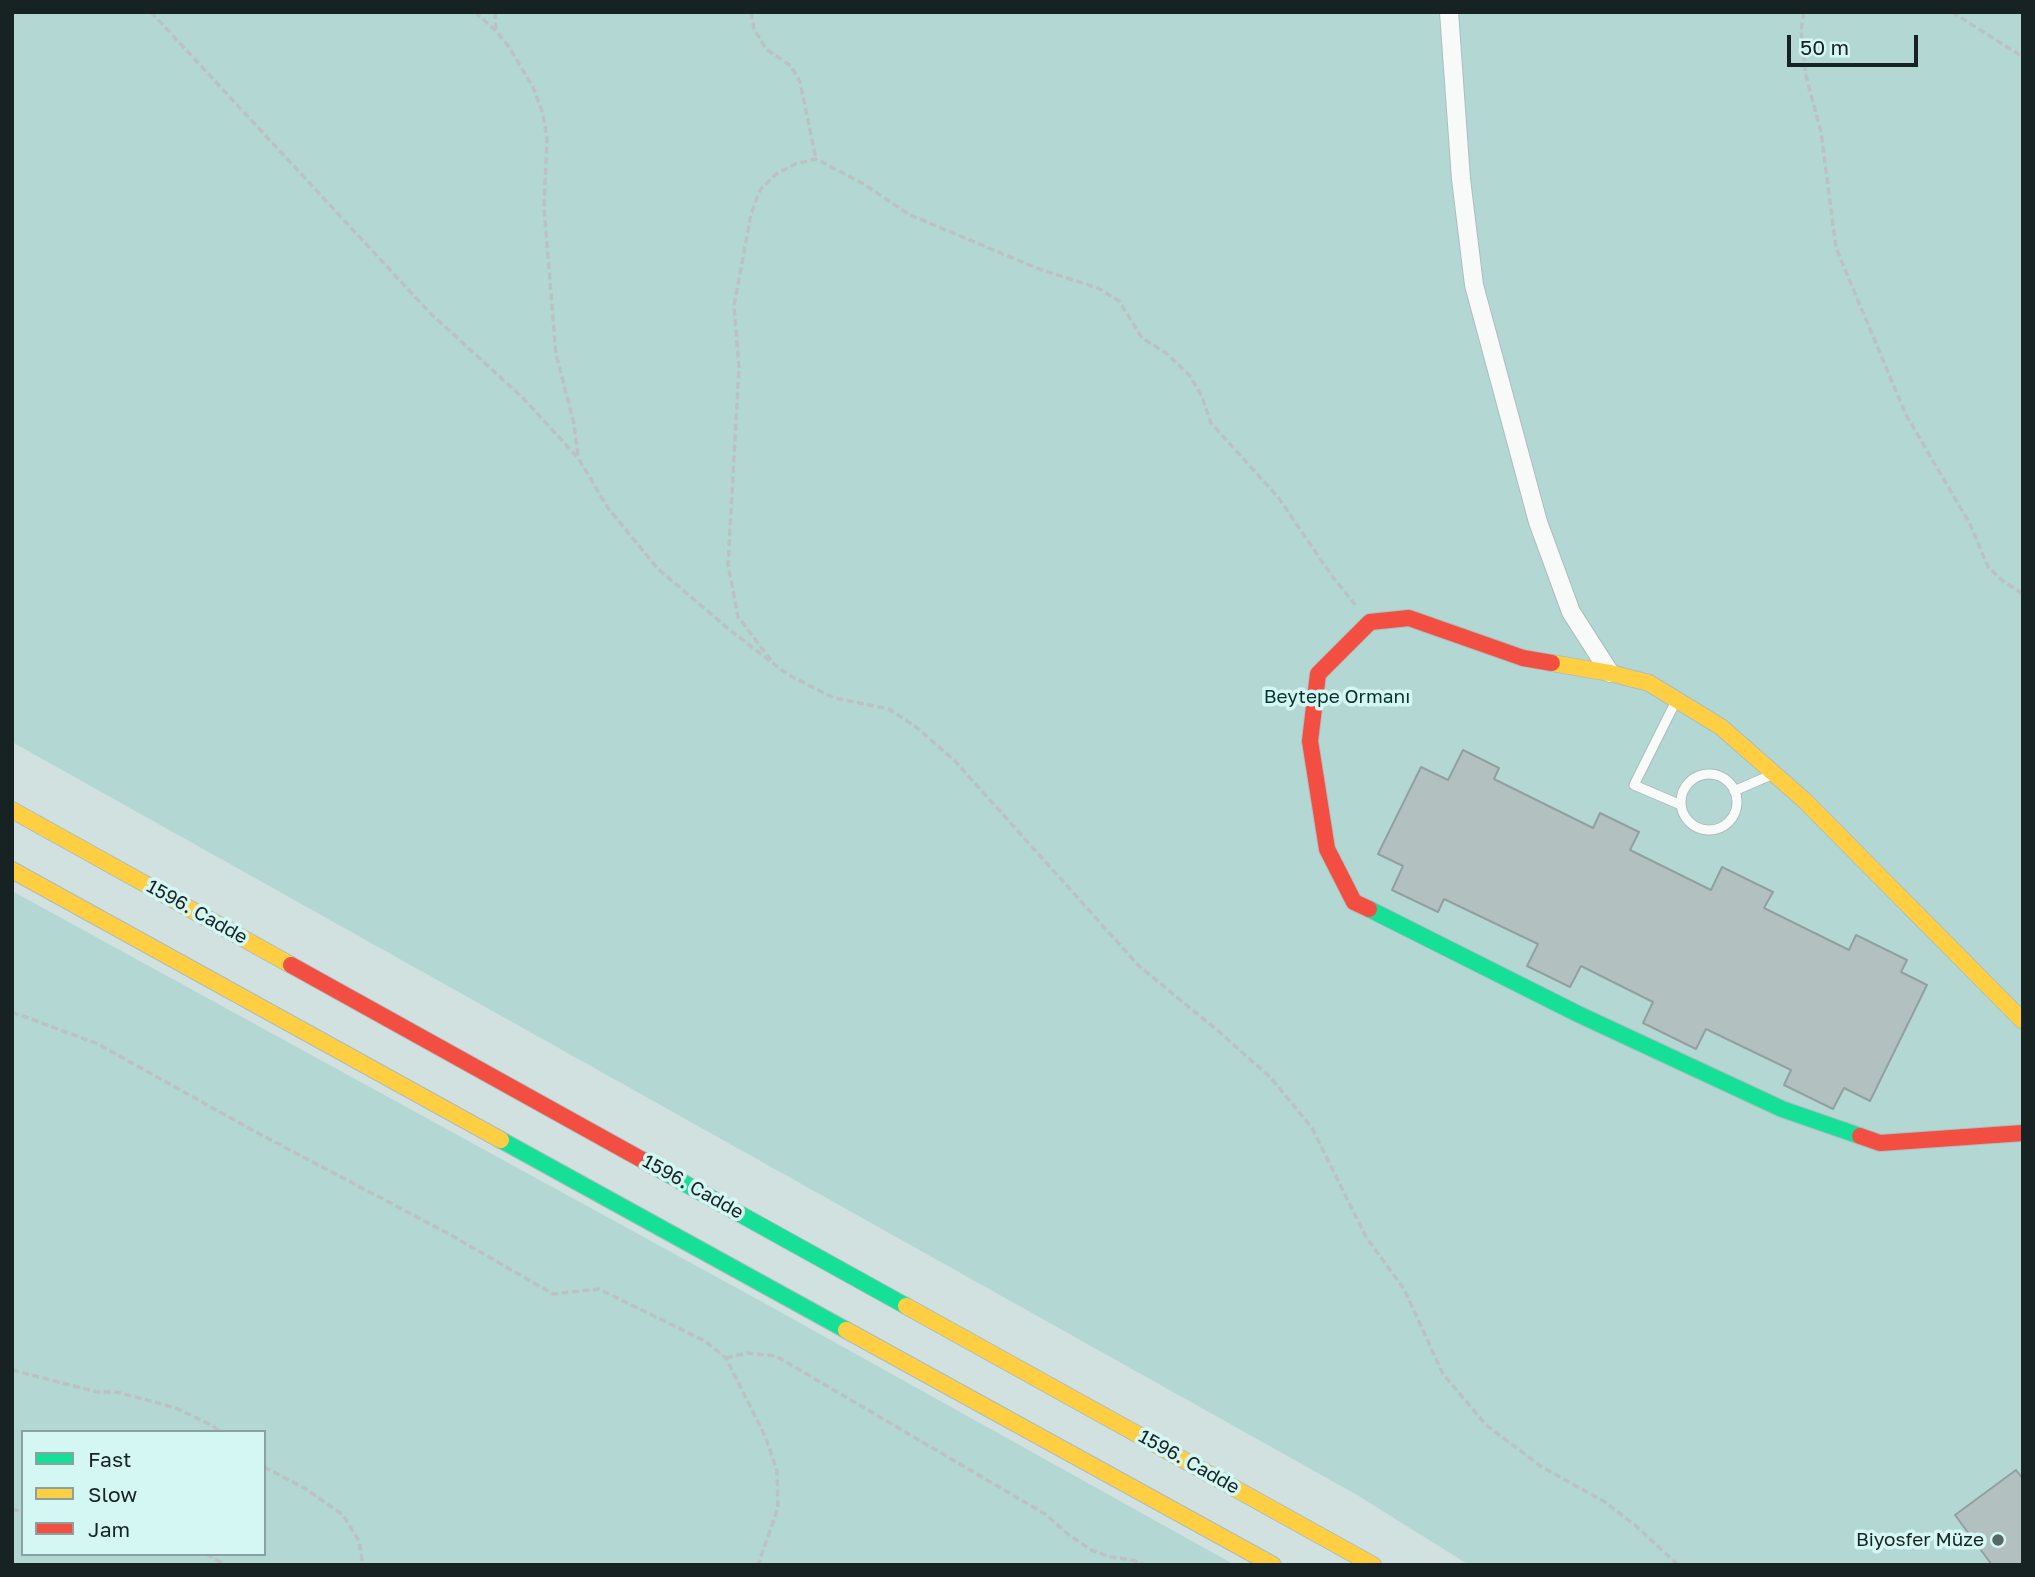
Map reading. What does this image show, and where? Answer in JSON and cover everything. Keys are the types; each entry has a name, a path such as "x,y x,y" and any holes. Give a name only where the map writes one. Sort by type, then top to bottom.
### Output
{"main road":[{"path":"2023,1021 1804,800 1721,727 1649,683 1610,673 1523,658 1409,618 1370,622 1318,674 1310,741 1327,849 1354,902 1578,1014 1782,1109 1868,1139 1880,1143 2023,1133"},
{"name":"1596. Cadde","path":"12,810 1373,1565"},
{"path":"12,870 174,962 1273,1565"}],"street":[{"path":"1450,12 1461,179 1474,285 1538,522 1571,612 1610,673"}],"lane":[{"path":"1676,700 1634,785 1681,805"},
{"path":"1707,774 1718,776 1728,782 1734,791 1737,802 1734,814 1719,828 1709,830 1690,823 1684,815 1681,795 1696,777 1707,774"},
{"path":"1734,791 1774,774"}],"path":[{"path":"151,12 430,313 523,398 578,458 608,508 658,569 786,674 834,698 889,709 916,727 954,760 1139,966 1271,1078 1312,1128 1366,1237 1404,1289 1443,1374 1486,1425 1542,1467 1605,1502 1678,1565"},
{"path":"475,12 509,47 533,87 543,114 547,139 544,208 556,354 574,424 578,458"},
{"path":"495,12 496,31"},
{"path":"751,12 754,29 766,48 791,66 800,82 816,159"},
{"path":"1804,12 1801,30 1806,76 1821,132 1836,248 1906,415 1970,524 1989,567 2003,581 2023,594"},
{"path":"1952,12 2023,57"},
{"path":"775,665 738,617 729,565 739,367 734,306 751,214 761,190 776,174 795,164 816,159 862,183 910,215 1039,268 1098,288 1119,301 1142,338 1167,353 1190,376 1212,423 1278,497 1332,576 1370,622"},
{"path":"12,1012 98,1045 449,1234 552,1294 599,1289 705,1341 726,1358 766,1438 777,1471 778,1508 758,1565"},
{"path":"726,1358 747,1353 776,1356 1045,1514 1091,1550 1144,1565"},
{"path":"12,1370 97,1392 116,1392 145,1399 178,1409 216,1430"},
{"path":"266,1468 306,1489 343,1515 359,1541 363,1565"},
{"path":"210,1556 226,1565"}],"green space":[{"name":"Beytepe Ormanı","path":"12,12 2023,12 2023,1565 1469,1565 1357,1495 12,742"},
{"path":"12,891 766,1304 1235,1565 12,1565"}],"building":[{"path":"1463,750 1499,768 1494,779 1593,828 1600,813 1639,832 1630,850 1711,890 1722,867 1773,892 1764,908 1849,950 1856,935 1907,960 1901,972 1927,985 1870,1101 1844,1088 1833,1109 1784,1085 1791,1070 1706,1029 1696,1049 1643,1023 1653,1002 1581,966 1570,987 1527,966 1538,944 1444,899 1438,912 1392,890 1403,866 1378,854 1421,767 1448,780"},
{"name":"Biyosfer Müze","path":"2016,1470 2023,1479 2023,1565 1992,1565 1955,1515"}],"traffic: fast":[{"path":"1369,909 1578,1014 1782,1109 1860,1136"},
{"path":"501,1140 846,1330"},
{"path":"646,1162 906,1306"}],"traffic: slow":[{"path":"1552,663 1649,683 1721,727 1804,800 2023,1021"},
{"path":"12,810 291,965"},
{"path":"12,870 501,1140"},
{"path":"906,1306 1373,1565"},
{"path":"846,1330 1273,1565"}],"traffic: jam":[{"path":"1369,909 1354,902 1327,849 1310,741 1318,674 1370,622 1409,618 1523,658 1552,663"},
{"path":"291,965 646,1162"},
{"path":"1860,1136 1880,1143 2023,1133"}],"place":[{"name":"Biyosfer Müze","path":"1998,1540"}]}
